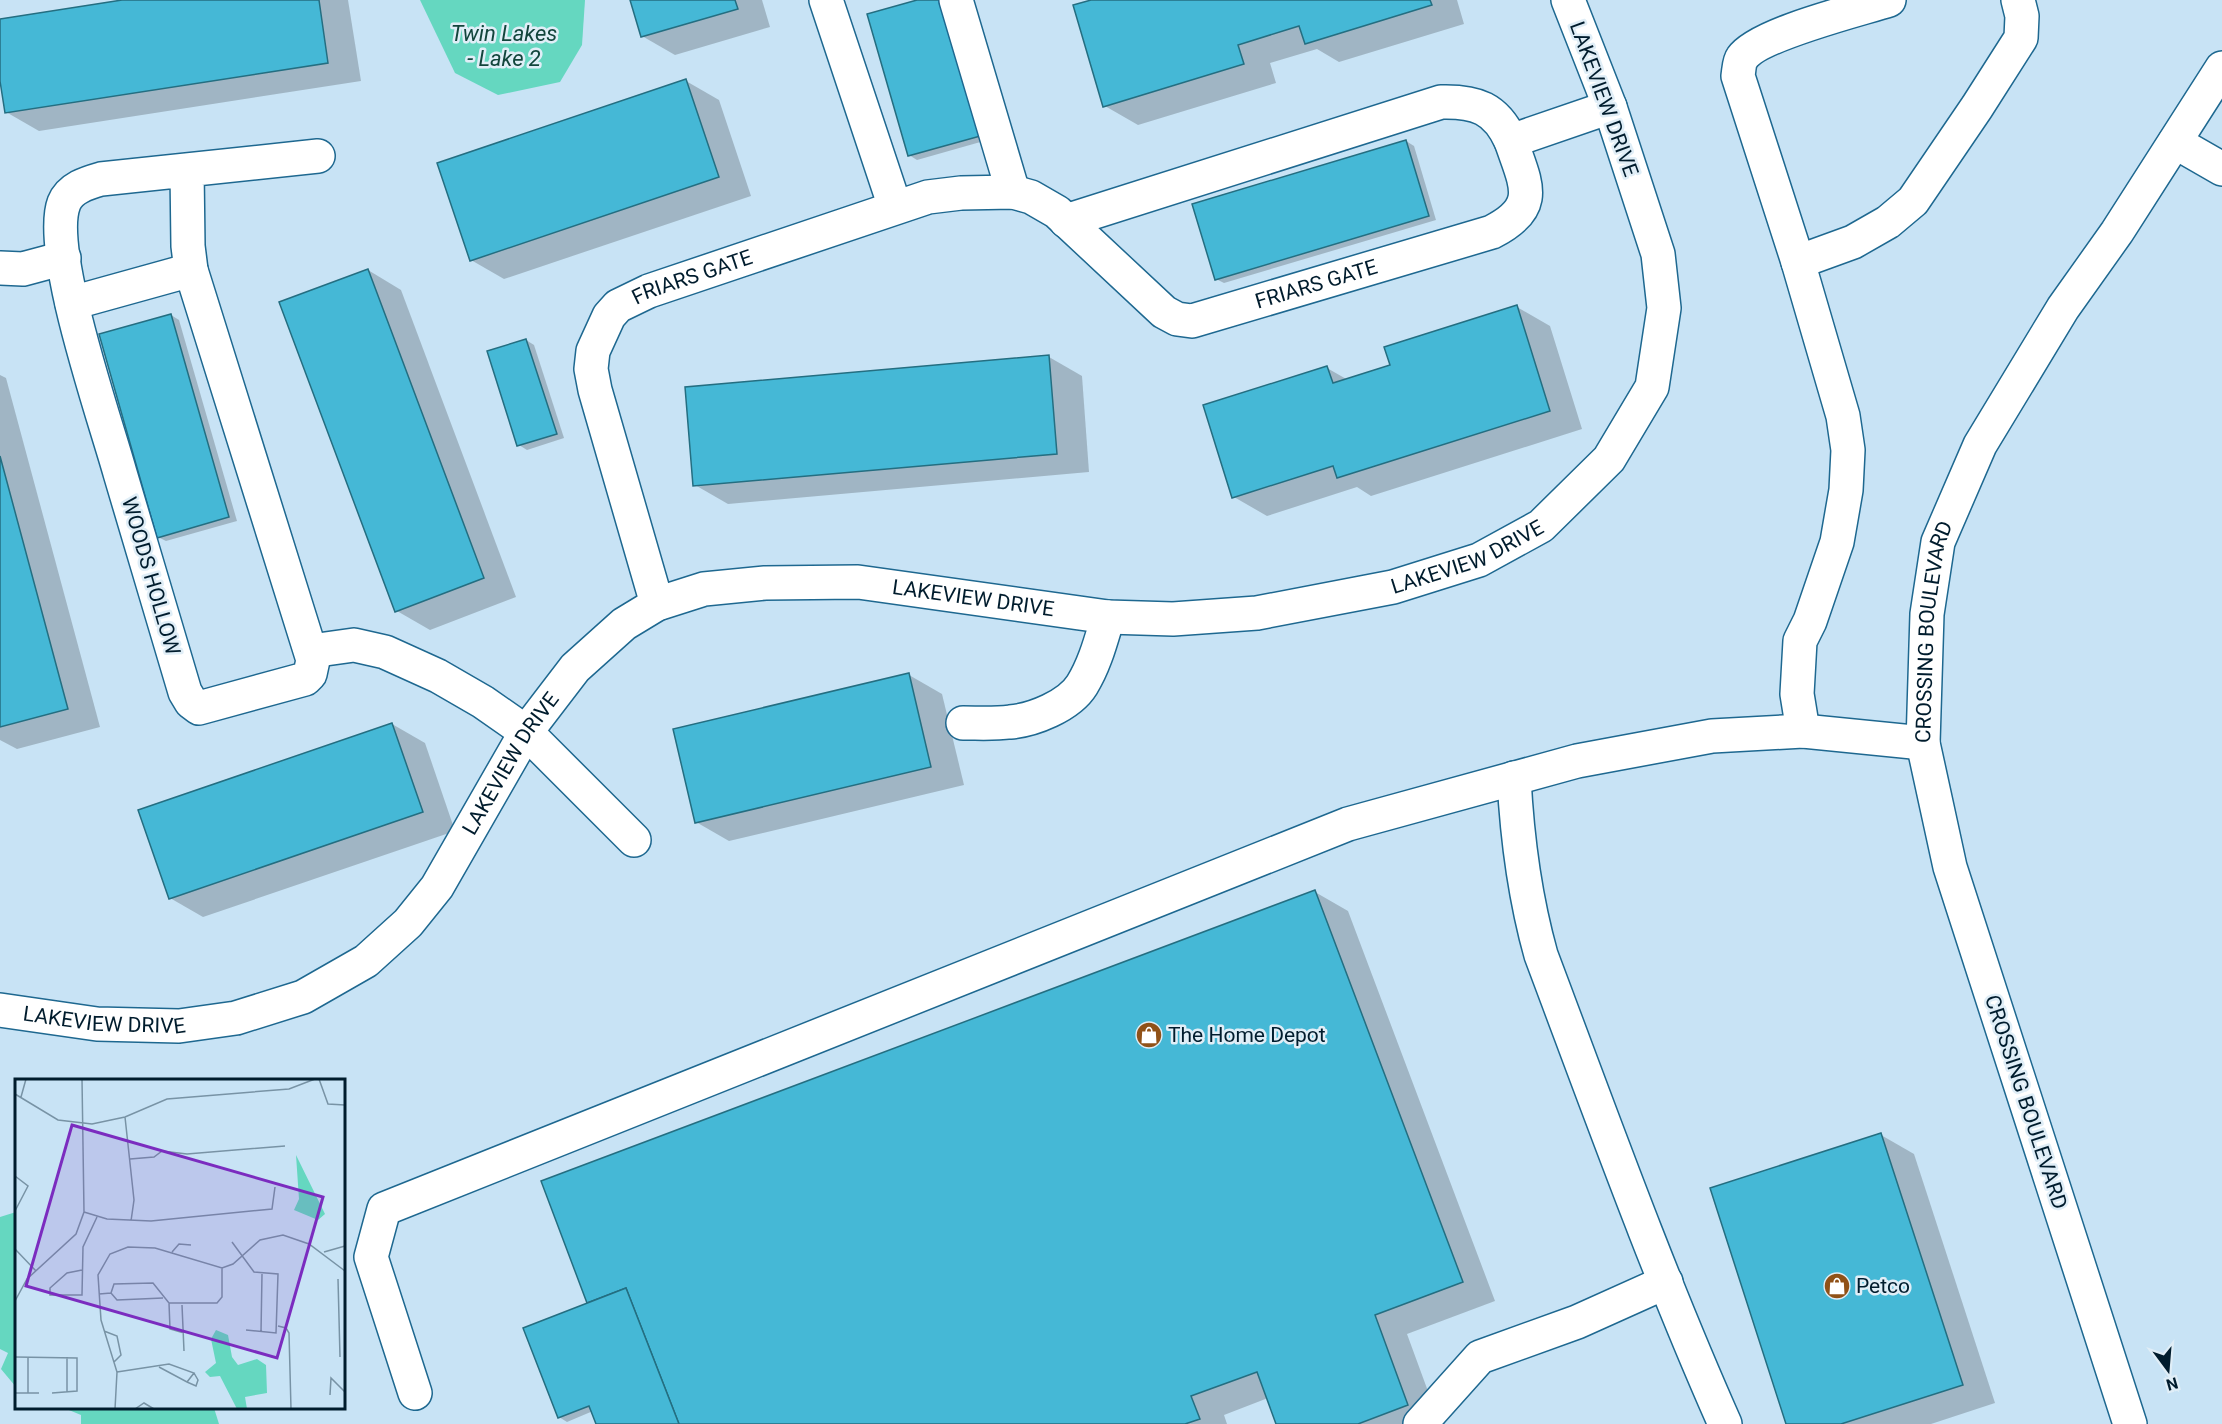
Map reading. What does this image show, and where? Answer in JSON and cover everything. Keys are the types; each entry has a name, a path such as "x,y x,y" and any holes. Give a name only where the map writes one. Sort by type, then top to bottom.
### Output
{"street":[{"path":"826,0 895,207"},
{"path":"956,0 1013,192"},
{"name":"LAKEVIEW DRIVE","path":"0,1010 97,1024 179,1026 236,1018 303,997 366,961 408,923 438,887 526,732 575,668 624,624 657,604 704,589 765,583 858,582 1108,617 1173,619 1257,613 1392,587 1479,560 1541,526 1609,459 1652,387 1664,308 1658,254 1610,106 1568,0"},
{"path":"1803,731 1797,694 1800,641 1810,621 1837,542 1846,490 1848,450 1843,416 1798,262 1738,76 1740,59 1750,49 1783,33 1889,0"},
{"path":"1798,262 1853,242 1888,222 1913,201 2021,38 2022,16 2018,0"},
{"name":"CROSSING BOULEVARD","path":"2130,1424 1950,867 1923,743 1927,614 1938,542 1980,445 2063,308 2117,232 2222,68"},
{"name":"FRIARS GATE","path":"657,604 595,390 591,369 593,351 609,316 618,306 650,291 928,197 1013,192 1031,196 1066,221 1164,312 1177,319 1192,321 1492,232 1509,223 1521,212 1526,197 1524,180 1505,128 1491,112 1460,101 1441,102 1066,221"},
{"path":"1511,141 1610,106"},
{"path":"2175,142 2222,169"},
{"name":"WOODS HOLLOW","path":"311,651 312,668 305,678 205,708 200,708 191,702 185,692 72,303 64,258 61,217 65,202 73,191 85,183 101,179 318,156"},
{"path":"187,170 188,246 191,270 311,651 354,645 386,652 438,676 483,702 526,732 634,840"},
{"path":"0,268 23,269 64,258"},
{"path":"72,303 191,270"},
{"path":"963,723 1012,722 1041,714 1064,702 1080,688 1092,667 1108,617"},
{"path":"415,1392 371,1257 384,1209 1348,824 1577,761 1712,736 1803,731 1923,743"},
{"path":"1514,778 1516,822 1534,930 1541,955 1666,1282 1725,1424"},
{"path":"1420,1424 1480,1357 1577,1322 1666,1282"}],"water":[{"name":"Twin Lakes - Lake 2","path":"420,0 585,0 582,45 560,82 498,95 455,73"},
{"path":"15,1212 15,1386 1,1369 8,1353 0,1349 0,1217"},
{"path":"66,1409 214,1409 219,1424 81,1424 81,1415"}],"building":[{"path":"122,0 319,0 328,63 5,113 0,81 0,19"},
{"path":"630,0 735,0 738,9 641,37"},
{"path":"917,0 945,0 984,135 908,156 867,14"},
{"path":"1091,0 1430,0 1432,5 1305,44 1299,26 1238,45 1244,64 1103,107 1073,5"},
{"path":"686,79 719,177 470,261 437,163"},
{"path":"1406,140 1429,216 1215,280 1192,204"},
{"path":"368,269 484,578 395,612 279,302"},
{"path":"1517,305 1550,411 1337,478 1333,466 1232,498 1203,405 1327,366 1333,383 1390,365 1384,347"},
{"path":"171,314 229,517 157,538 99,334"},
{"path":"526,339 557,434 517,446 487,351"},
{"path":"1049,355 1057,454 693,486 685,387"},
{"path":"0,456 68,709 0,727"},
{"path":"909,673 931,767 695,823 673,729"},
{"path":"392,723 423,812 169,899 138,810"},
{"name":"The Home Depot","path":"1315,890 1463,1282 1375,1315 1408,1405 1358,1424 1276,1424 1257,1372 1191,1396 1200,1419 1185,1424 679,1424 626,1288 587,1303 541,1181"},
{"name":"Petco","path":"1881,1133 1963,1385 1841,1424 1786,1424 1710,1188"},
{"path":"626,1288 679,1424 596,1424 589,1406 558,1418 523,1328"}],"place":[{"name":"The Home Depot","path":"1149,1035"},
{"name":"Petco","path":"1837,1286"}]}
